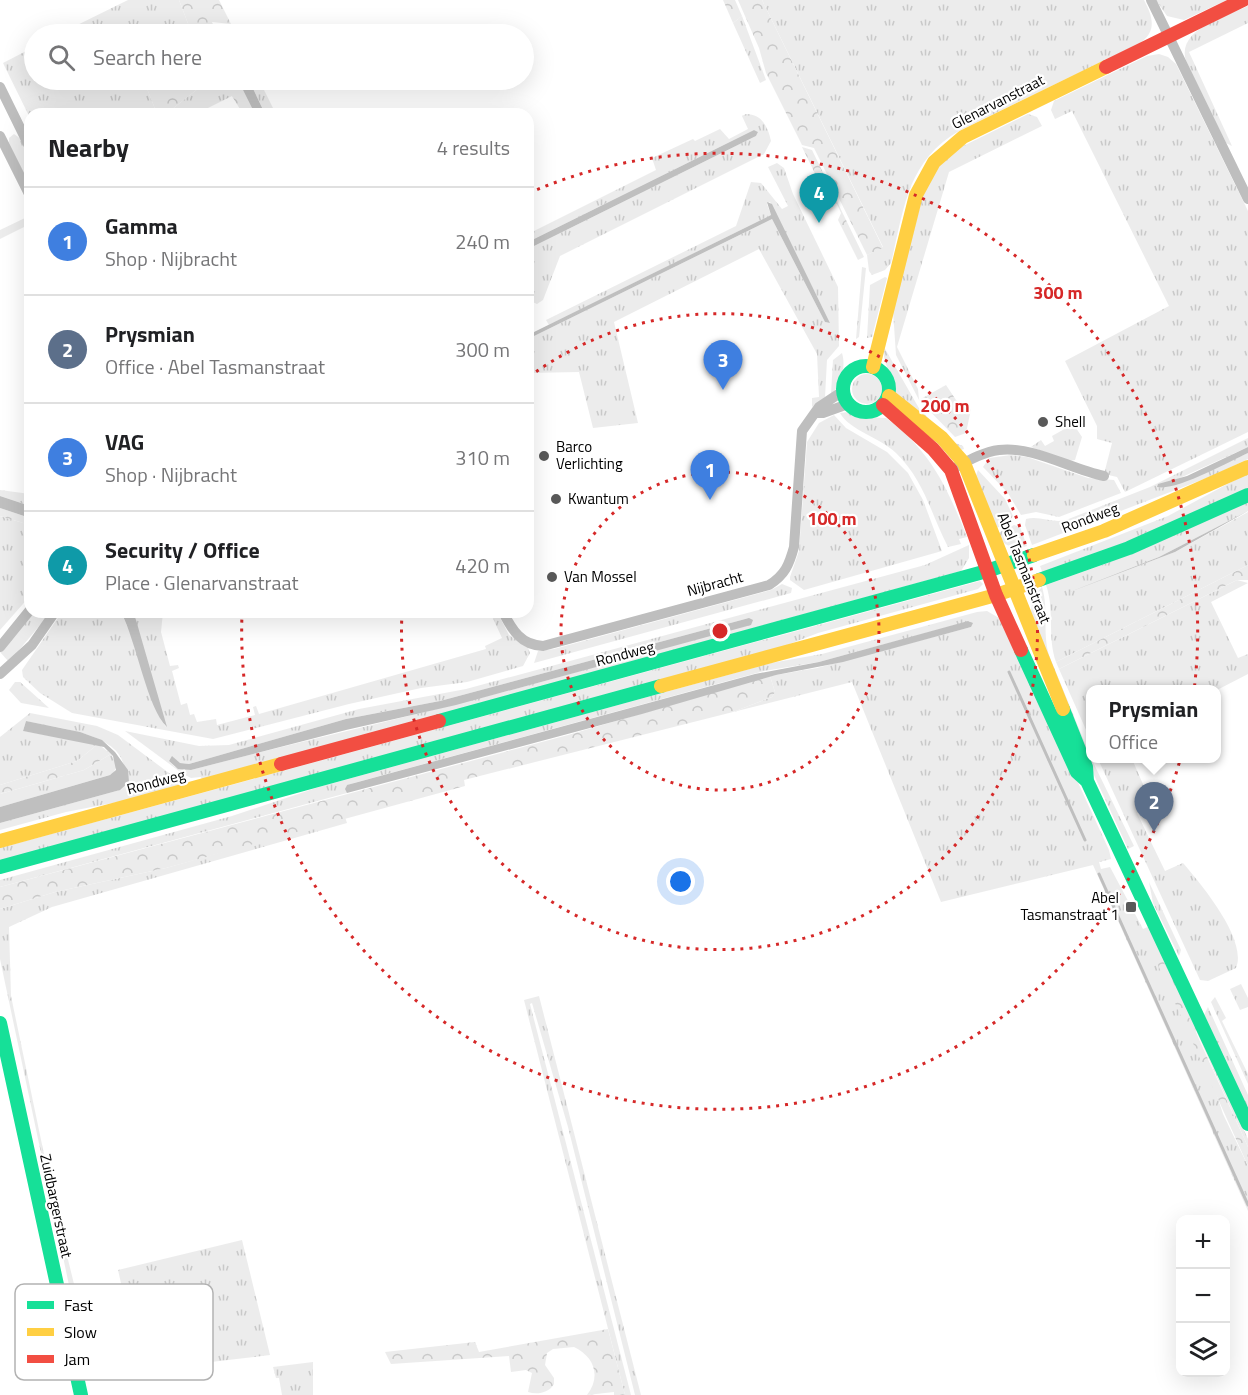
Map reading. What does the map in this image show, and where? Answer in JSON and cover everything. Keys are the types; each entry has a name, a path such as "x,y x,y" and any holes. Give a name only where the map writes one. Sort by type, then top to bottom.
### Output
{"main road":[{"name":"Glenarvanstraat","path":"873,367 916,195 922,178 935,158 963,137 1243,0"},
{"path":"873,367 885,375 888,381 886,400 867,412 846,397 846,378 854,369 873,367"},
{"name":"Abel Tasmanstraat","path":"886,400 942,438 964,463 1086,767 1087,781 1248,1124"},
{"name":"Abel Tasmanstraat","path":"886,400 951,470 996,595 1077,772 1087,781"},
{"name":"Rondweg","path":"0,841 1004,566 1124,522 1248,467"},
{"path":"0,867 996,595 1138,544 1248,495"},
{"name":"Zuidbargerstraat","path":"0,1023 57,1284"},
{"name":"Zuidbargerstraat","path":"78,1380 81,1395"}],"street":[{"path":"1151,0 1248,199"},
{"path":"0,87 24,136"},
{"path":"0,136 24,184"},
{"name":"Nijbracht","path":"506,618 514,632 525,642 543,646 769,585 780,578 789,566 794,547 802,431 817,413 819,407 846,397"},
{"path":"951,470 998,450 1019,450 1104,476"},
{"path":"0,647 24,617"},
{"path":"0,674 32,645 51,618"}],"green space":[{"path":"128,0 179,0 188,24 79,24"},
{"path":"179,0 219,0 231,24 212,22 213,24 188,24"},
{"path":"723,0 735,0 742,16 733,23"},
{"path":"738,0 762,0 883,248 867,255 814,148 802,145 766,73 759,48"},
{"path":"762,0 1144,0 1152,23 1149,34 1140,43 959,131 942,143 928,157 910,188 891,263 885,270 872,275 869,271 867,255 883,247"},
{"path":"1156,0 1227,0 1184,20 1167,16"},
{"path":"1248,6 1248,23 1189,52 1232,146 1226,143 1186,61 1185,50 1189,40 1205,25"},
{"path":"742,16 766,80 760,83 733,23"},
{"path":"24,52 24,90 148,90 155,108 25,108 3,63"},
{"path":"1159,54 1168,57 1176,64 1248,211 1248,432 1125,492 1117,477 1104,474 1112,443 1097,439 1097,426 1065,361 1169,306 1072,111 1055,119 1051,110 1054,101 1147,56"},
{"path":"148,90 196,90 174,108 155,108"},
{"path":"196,90 230,90 234,95 208,108 174,108"},
{"path":"228,90 243,90 252,108 239,108"},
{"path":"254,90 264,90 273,108 262,108"},
{"path":"746,114 756,116 763,122 771,141 764,154 560,256 543,300 537,304 534,303 534,246 756,136 758,132 754,130 534,239 534,231 656,170 652,158 720,129 729,139 748,129 742,116"},
{"path":"1028,114 1037,117 1042,126 949,172 897,347 918,389 919,400 896,355 893,311 923,194 936,168 957,149"},
{"path":"14,134 24,143 24,174 9,143 9,138"},
{"path":"802,147 812,150 864,257 858,260 838,220 841,213 837,204 829,202"},
{"path":"777,163 784,168 793,194 838,287 839,346 827,360 825,397 812,407 812,398 819,397 817,354 759,249 614,322 638,423 593,428 579,372 534,373 534,336 772,219 825,322 830,323 770,202 767,204 771,215 549,325 546,320 736,226 751,182 761,183 782,209 788,206 768,167"},
{"path":"24,218 24,227 0,239 0,230"},
{"path":"862,267 866,268 859,337 856,339"},
{"path":"887,278 872,337 867,338 870,285"},
{"path":"884,347 920,410 964,449 961,450 896,395 884,358"},
{"path":"842,353 844,364 842,375 838,386 831,394 833,360"},
{"path":"867,374 878,378 882,389 878,400 867,404 856,400 852,389 856,378"},
{"path":"946,385 960,406 971,409 966,433 955,437 919,400"},
{"path":"848,412 863,417 886,418 915,443 936,471 952,502 967,537 959,539 961,544 948,547 914,474 906,463 890,448 850,424 840,413"},
{"path":"834,415 846,428 887,452 908,473 923,500 942,551 804,590 790,580 790,577 799,551 807,442 819,423"},
{"path":"1068,427 1076,428 1082,437 1075,460 1069,461 1031,447 1041,440 1045,446 1054,441 1052,436"},
{"path":"1248,438 1248,447 1158,488 1201,474 1248,453 1248,459 1212,476 1032,545 1025,525 1026,519 1066,520 1150,487"},
{"path":"1011,455 1027,457 1088,478 1114,480 1121,493 1059,517 1036,512 1021,515 1008,493 983,467 989,458"},
{"path":"978,470 1005,499 1013,516 1010,521 993,530 975,478"},
{"path":"1248,473 1248,488 1155,531 1043,574 1040,566 1168,516"},
{"path":"0,490 24,493 24,504 0,496"},
{"path":"1248,502 1248,511 1159,557 1062,595 1175,552 1248,512 1248,565 1056,662 1046,585 1105,564"},
{"path":"0,508 24,516 24,523 0,516"},
{"path":"0,516 24,523 24,603 0,630"},
{"path":"1014,525 1020,527 1027,546 1017,548 1009,546 1002,542 996,534"},
{"path":"969,545 969,558 961,571 202,780 201,777 191,778 183,774 125,731 199,746 229,745 359,709 466,689 925,565","holes":["749,618 542,682 191,770 175,767 169,761 173,757 179,763 189,764 346,719 440,701"]},
{"path":"1248,565 1248,580 1237,580 1059,669 1056,662"},
{"path":"1237,580 1248,583 1211,602 1238,658 1248,654 1248,674 1221,688 1221,685 1086,685 1086,730 1059,669"},
{"path":"980,581 983,584 978,589 818,633 774,650 0,861 0,848"},
{"path":"782,584 792,588 791,593 534,663 538,651 554,649 771,590"},
{"path":"1042,587 1049,655 1086,746 1086,754 1031,612 1033,597"},
{"path":"987,611 999,618 1007,628 1109,850 1111,859 1099,862 1101,869 1110,867 1143,929 1150,926 1248,1139 1248,1147 1194,1026 1223,1114 1248,1166 1248,1211 1093,865 941,902 852,682 733,712 772,697 775,692 770,676 817,668 971,627 970,621 819,662 764,671 354,783 346,786 347,793 0,887 0,880 232,816 319,787 771,663 822,654"},
{"path":"29,618 46,618 9,662 0,652"},
{"path":"58,618 124,618 161,720 166,727 135,618 162,618 161,632 170,666 178,665 179,668 172,671 181,705 187,703 190,715 194,714 197,722 216,719 217,725 255,715 253,707 256,706 259,714 486,649 485,646 502,638 493,618 500,618 509,635 528,648 530,653 523,666 467,682 421,688 349,704 213,739 72,713 40,693 23,677 22,670"},
{"path":"770,676 775,692 772,697 733,712 464,780 465,786 166,868 55,892 0,909 0,887 568,735"},
{"path":"15,682 20,682 49,708 21,703 9,690"},
{"path":"30,713 97,726 118,735 177,779 179,786 144,797 66,812 0,830 0,823 120,790 124,767 120,755 111,746 83,733 26,721 23,731 98,744 77,761 0,785 0,737"},
{"path":"98,744 111,754 84,770 0,794 0,785 77,761"},
{"path":"111,754 117,765 113,774 0,807 0,794 84,770"},
{"path":"1089,763 1093,763 1134,846 1128,849"},
{"path":"1100,763 1134,763 1149,798 1138,803 1142,810 1137,813 1165,871 1183,863 1211,898 1229,928 1238,956 1236,968 1208,981 1200,980"},
{"path":"345,817 347,823 52,907 9,927 11,996 54,1202 74,1284 69,1284 0,959 0,909 55,892 166,868"},
{"path":"1149,882 1181,950 1179,956 1153,903"},
{"path":"1150,938 1153,938 1248,1147 1248,1166 1154,956"},
{"path":"1241,984 1248,998 1248,1007 1240,1010 1230,989"},
{"path":"539,996 641,1395 635,1395 568,1127 532,1003 530,1004 631,1395 625,1395 524,1000"},
{"path":"1215,997 1226,1018 1222,1021 1248,1074 1248,1084 1211,1002"},
{"path":"1208,1007 1248,1095 1248,1110 1204,1015"},
{"path":"242,1240 270,1355 213,1362 213,1284 121,1284 118,1270"},
{"path":"608,1329 625,1395 614,1395 614,1392 587,1395 594,1381 594,1368 587,1356 574,1347 553,1349 547,1353 545,1365 554,1378 554,1384 546,1391 535,1393 528,1392 532,1373 526,1370 511,1372 509,1356 391,1364 385,1352 475,1342 479,1352"},
{"path":"313,1362 313,1395 282,1395 279,1378 276,1378 273,1367"}],"shaded area":[{"path":"243,90 254,90 262,108 252,108"},
{"path":"754,130 758,132 756,136 534,246 534,239"},
{"path":"767,202 772,204 830,323 825,322 772,219 534,336 534,332 771,215"},
{"path":"1248,447 1248,453 1202,475 1177,485 1157,487 1158,484 1187,476"},
{"path":"0,496 24,504 24,516 0,508"},
{"path":"1248,511 1175,552 1062,595 1159,557"},
{"path":"124,618 135,618 167,727 160,718 148,690"},
{"path":"749,618 753,620 751,625 456,705 346,730 191,770 178,769 169,761 172,756 180,763 189,764 346,719 440,701"},
{"path":"968,621 973,623 971,627 843,662 776,675 642,714 347,793 345,789 347,785 755,674 819,662"},
{"path":"26,721 80,732 102,740 115,752 128,770 129,782 120,790 0,823 0,807 110,775 116,770 113,756 104,747 23,731"}],"waterway":[{"path":"1009,672 1085,840"},
{"path":"1099,874 1248,1205"}],"traffic: fast":[{"path":"866,366 882,373 889,389 882,405 866,412 850,405 843,389 850,373 866,366"},
{"path":"1039,580 1129,548 1248,495"},
{"path":"439,721 987,571 1034,555"},
{"path":"1021,650 1077,772 1087,781 1248,1124"},
{"path":"0,867 661,686"},
{"path":"1063,709 1086,767 1087,781"},
{"path":"0,1023 57,1284"},
{"path":"78,1380 81,1395"}],"traffic: slow":[{"path":"873,367 916,195 934,162 963,137 1106,67"},
{"path":"889,396 942,438 964,463 1063,709"},
{"path":"1034,555 1104,531 1248,467"},
{"path":"661,686 996,595 1039,580"},
{"path":"0,841 281,764"}],"traffic: jam":[{"path":"1106,67 1243,0"},
{"path":"883,405 933,449 951,470 996,595 1021,650"},
{"path":"281,764 439,721"}],"place":[{"name":"Security / Office","path":"819,223"},
{"name":"VAG","path":"723,390"},
{"name":"Shell","path":"1043,422"},
{"name":"Barco Verlichting","path":"544,456"},
{"name":"Kwantum","path":"556,499"},
{"name":"Gamma","path":"710,500"},
{"name":"Van Mossel","path":"552,577"},
{"name":"Prysmian","path":"1154,832"},
{"name":"Abel Tasmanstraat 1","path":"1131,907"}]}
